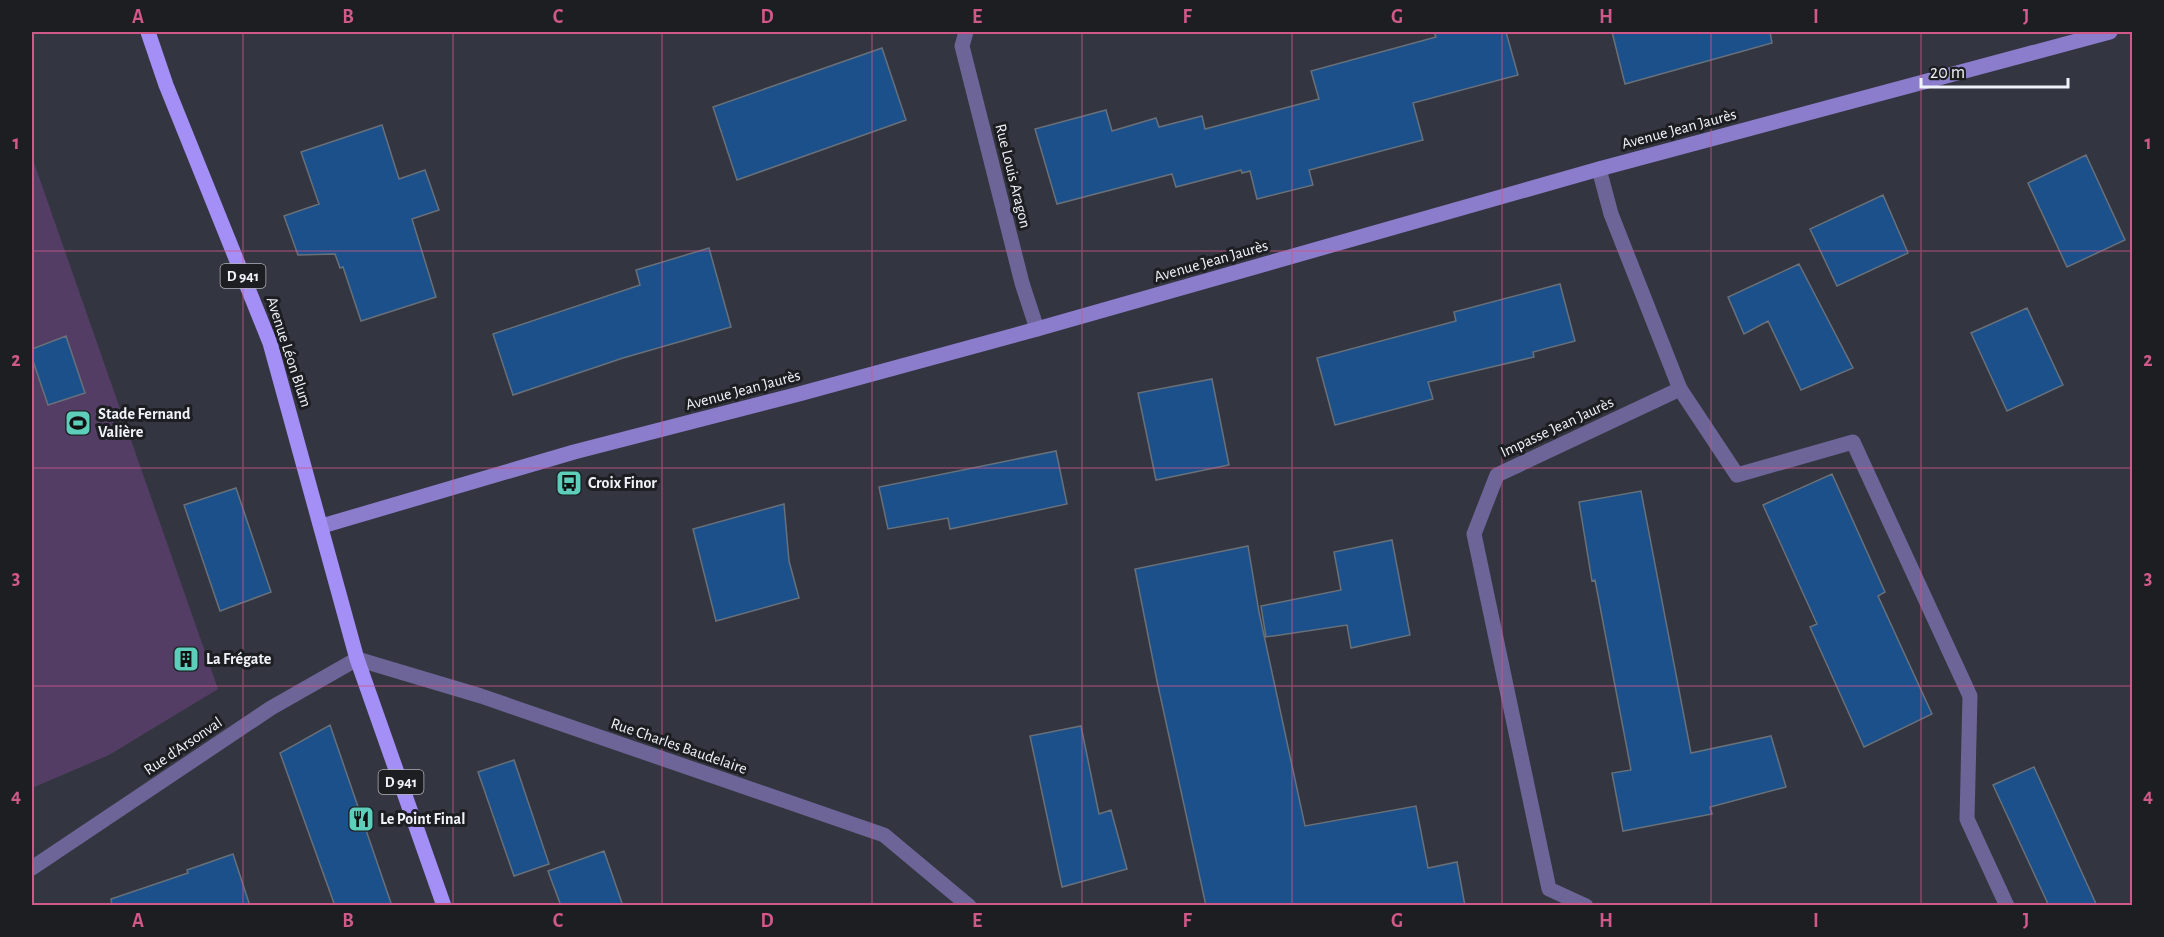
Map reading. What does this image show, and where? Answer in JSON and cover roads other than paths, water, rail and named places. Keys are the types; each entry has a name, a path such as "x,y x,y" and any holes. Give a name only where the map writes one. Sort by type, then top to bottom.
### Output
{"main road":[{"name":"Avenue Léon Blum","path":"148,32 166,85 270,343 357,659"},
{"name":"Avenue Jean Jaurès","path":"322,526 574,452 1037,329 1599,169 2110,32"},
{"name":"D 941","path":"357,659 444,906"}],"street":[{"name":"Rue Louis Aragon","path":"966,32 962,46 1022,283 1037,329"},
{"path":"1599,169 1611,214 1680,389 1737,475 1853,442 1970,696 1967,819 2007,906"},
{"name":"Impasse Jean Jaurès","path":"1586,906 1549,889 1474,534 1497,475 1680,389"},
{"name":"Rue d'Arsonval","path":"32,868 271,708 357,659"},
{"name":"Rue Charles Baudelaire","path":"357,659 481,696 884,836 969,906"}],"place":[{"name":"Stade Fernand Valière","path":"78,423"},
{"name":"Croix Finor","path":"569,483"},
{"name":"La Frégate","path":"186,659"},
{"name":"Le Point Final","path":"361,819"}]}
